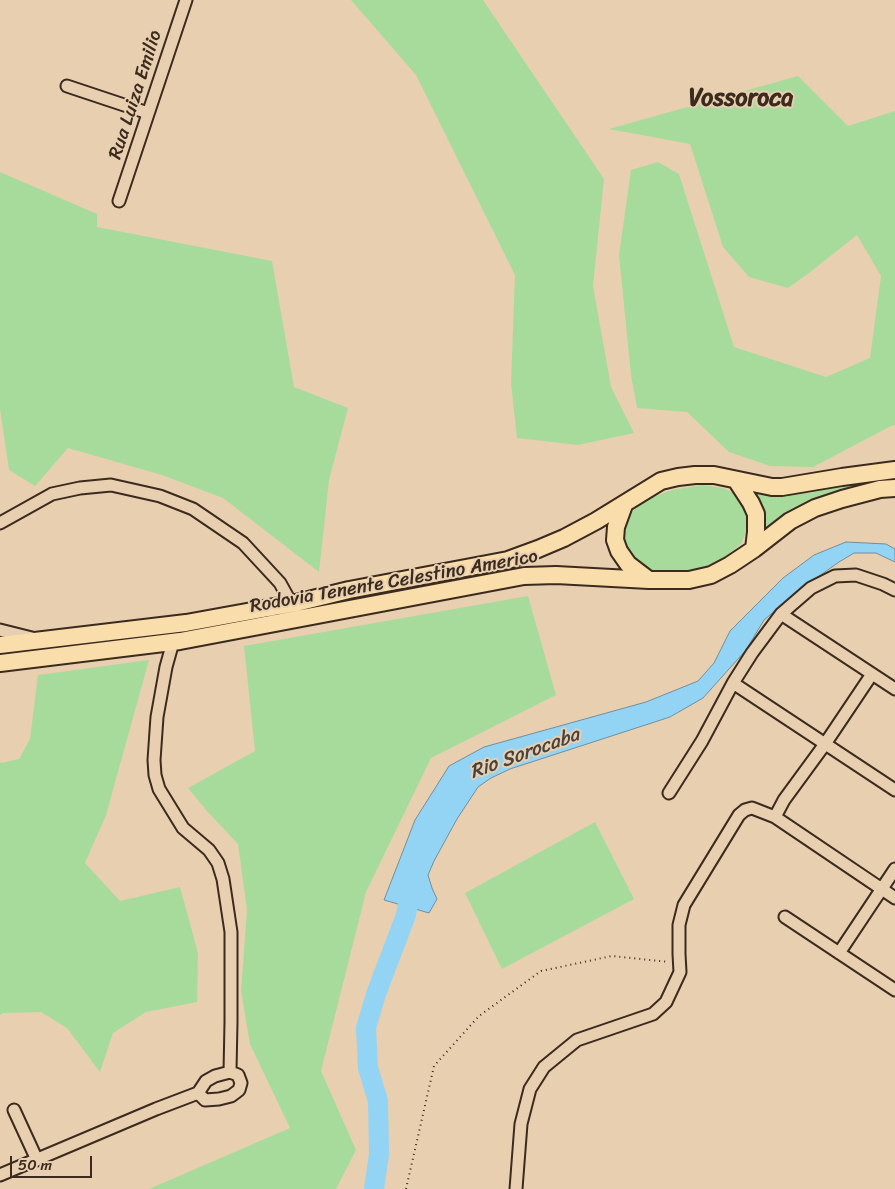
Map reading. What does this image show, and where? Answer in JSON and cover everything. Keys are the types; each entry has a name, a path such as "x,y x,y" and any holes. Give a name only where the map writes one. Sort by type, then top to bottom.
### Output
{"highway":[{"name":"Rodovia Tenente Celestino Americo","path":"0,645 186,623 508,560 538,550 564,538 661,482 678,477 695,474 714,475 772,487 782,487 895,470"},
{"path":"736,480 756,514 754,549"},
{"name":"Rodovia Tenente Celestino Americo","path":"0,664 173,642 524,576 556,574 649,580 688,580 711,575 754,549 790,521 815,508 842,499 895,488"},
{"path":"624,504 616,527 615,540 619,551 628,564 649,580"}],"street":[{"name":"Rua Luiza Emilio","path":"119,201 186,0"},
{"path":"67,86 148,113"},
{"path":"0,523 52,494 80,488 111,485 160,496 193,509 243,543 280,583 291,603"},
{"path":"669,792 702,741 733,683 752,653 781,614 811,588 834,576 856,575 895,590"},
{"path":"781,614 895,689"},
{"path":"0,630 43,641"},
{"path":"173,642 166,667 158,717 154,760 155,774 159,789 184,828 209,850 218,863 223,879 231,932 230,1072"},
{"path":"775,817 784,800 825,744 872,674"},
{"path":"733,683 895,790"},
{"path":"516,1189 521,1124 530,1089 544,1067 577,1040 653,1014 666,1002 680,972 679,925 684,905 739,815 745,810 752,808 775,817 895,898"},
{"path":"839,953 895,869"},
{"path":"786,917 895,990"},
{"path":"0,1175 156,1109 198,1094 206,1081 215,1076 230,1072 238,1076 241,1083 239,1090 230,1096 219,1099 205,1100 198,1094"},
{"path":"14,1110 37,1160"}],"path":[{"path":"406,1189 434,1066 479,1016 541,971 612,956 679,963"}],"green space":[{"path":"351,0 483,0 604,179 593,286 611,387 634,433 578,445 517,438 511,383 515,275 416,75"},
{"path":"798,76 848,126 895,111 895,425 813,467 770,466 729,452 687,412 637,408 631,375 619,255 631,170 658,162 679,174 734,347 826,377 870,358 881,276 857,235 788,288 749,277 723,247 690,144 609,129"},
{"path":"0,172 97,214 97,227 272,261 294,387 348,408 329,480 319,572 223,498 162,475 68,448 35,486 9,470 0,409"},
{"path":"895,474 895,481 826,497 794,508 776,519 761,534 763,513 760,502 755,494 811,493 850,482"},
{"path":"702,485 723,488 736,494 744,502 748,514 747,530 741,544 722,559 693,572 674,573 650,571 640,568 622,542 626,517 646,500 672,490"},
{"path":"528,596 556,695 431,758 366,892 321,1071 356,1150 336,1189 149,1189 290,1128 250,1044 241,991 247,910 238,844 188,788 255,751 244,646"},
{"path":"149,660 106,815 85,863 120,901 180,887 198,953 197,1002 146,1012 113,1033 100,1072 67,1028 41,1012 3,1013 0,1015 0,762 19,759 30,739 38,675"},
{"path":"595,822 634,899 502,969 465,893"}],"water":[{"path":"846,542 886,544 895,549 895,562 876,553 854,553 839,562 798,591 764,620 746,650 703,698 670,717 510,769 491,778 478,787 457,819 434,861 428,875 437,899 429,913 384,900 415,820 449,766 484,747 646,702 698,681 714,663 730,631 783,578 814,555"}],"waterway":[{"name":"Rio Sorocaba","path":"374,1189 379,1154 378,1101 368,1068 366,1028 376,994 406,915 412,880"}],"district":[{"name":"Vossoroca","path":"741,99"}]}
